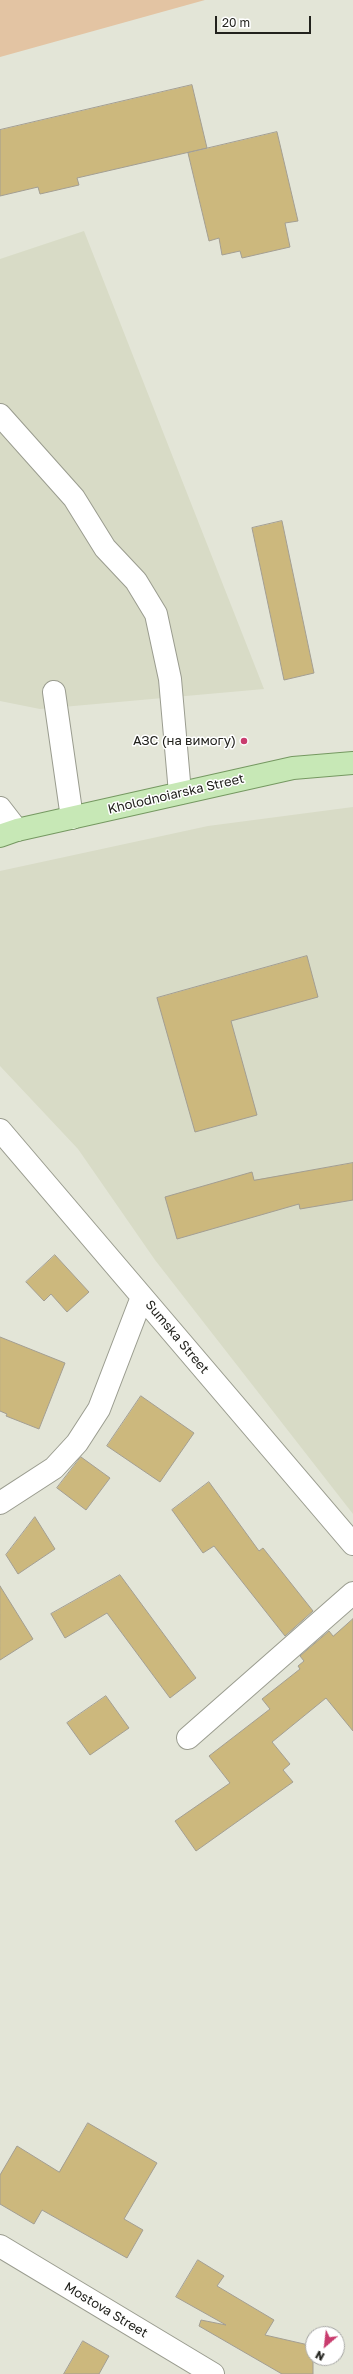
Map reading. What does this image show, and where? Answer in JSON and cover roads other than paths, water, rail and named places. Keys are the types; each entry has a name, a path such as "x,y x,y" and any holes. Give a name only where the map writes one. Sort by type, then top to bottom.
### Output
{"main road":[{"name":"Kholodnoiarska Street","path":"9,833 293,768 353,763"}],"street":[{"path":"0,415 74,498 105,548 136,581 156,614 170,679 180,793"},
{"path":"54,692 72,818"},
{"path":"0,808 9,833"},
{"name":"Sumska Street","path":"0,1130 353,1544"},
{"path":"0,1503 54,1468 78,1443 99,1409 142,1297"},
{"path":"188,1738 353,1593"},
{"name":"Mostova Street","path":"0,2246 213,2374"}],"place":[{"name":"АЗС (на вимогу)","path":"244,741"}]}
